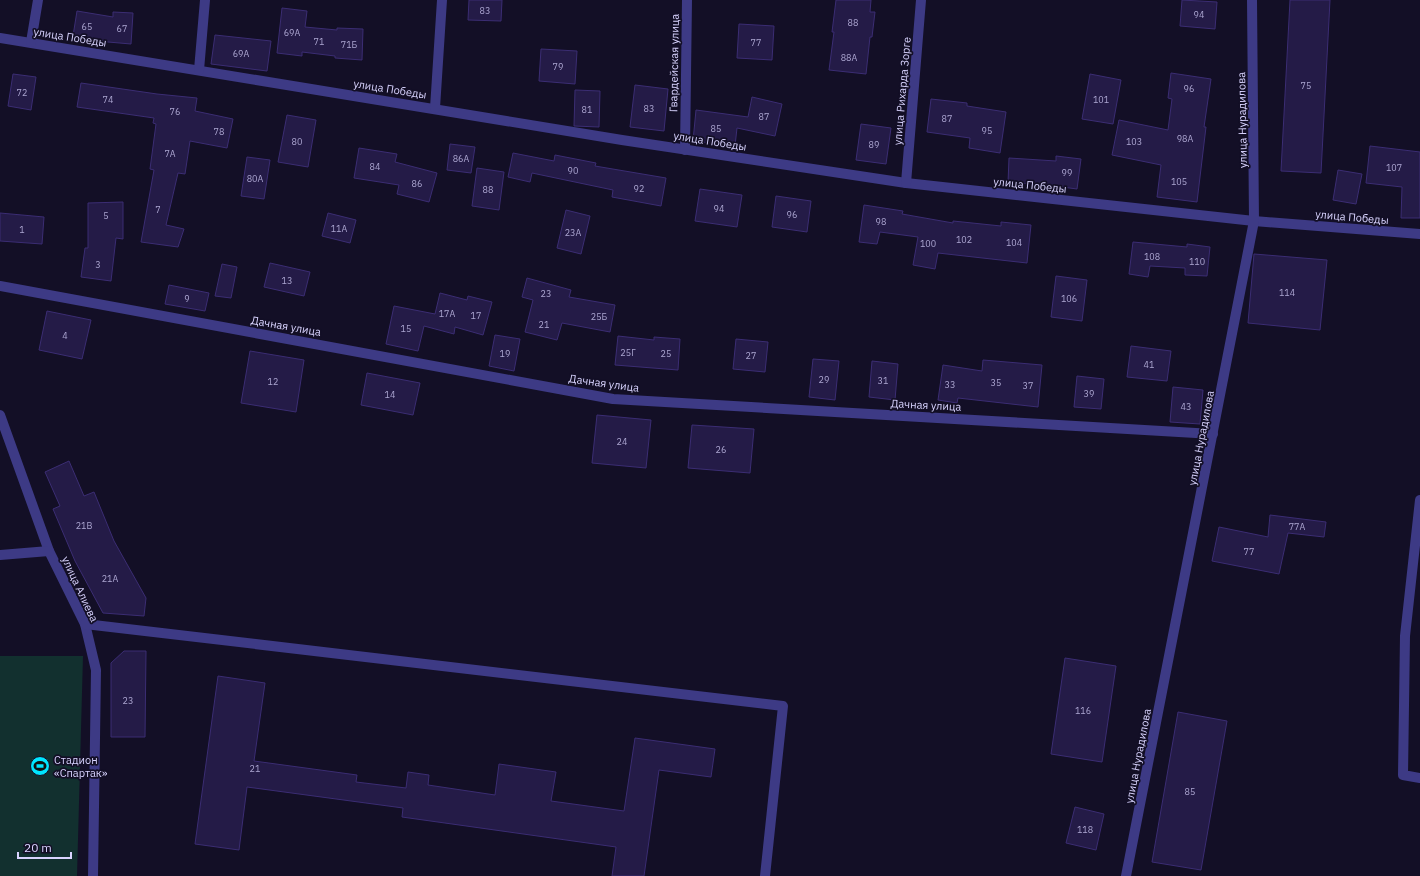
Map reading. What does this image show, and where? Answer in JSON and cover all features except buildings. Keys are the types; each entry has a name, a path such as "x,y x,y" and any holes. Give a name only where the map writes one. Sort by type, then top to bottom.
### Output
{"street":[{"path":"31,42 38,0"},
{"path":"199,70 205,0"},
{"path":"435,108 442,0"},
{"name":"Гвардейская улица","path":"685,150 687,0"},
{"name":"улица Рихарда Зорге","path":"906,183 921,0"},
{"name":"улица Нурадилова","path":"1126,876 1214,434 1254,221 1252,0"},
{"name":"улица Победы","path":"0,38 685,150 906,183 1254,221 1420,234"},
{"name":"Дачная улица","path":"0,286 613,399 1214,434"},
{"name":"улица Алиева","path":"0,415 49,551 85,624 96,670 93,876"},
{"path":"1420,500 1404,636 1403,775 1420,778"},
{"path":"0,555 49,551"},
{"path":"85,624 783,706 765,876"}],"green space":[{"name":"Стадион «Спартак»","path":"0,656 83,656 77,876 0,876"}],"place":[{"name":"Стадион «Спартак»","path":"40,766"}]}
